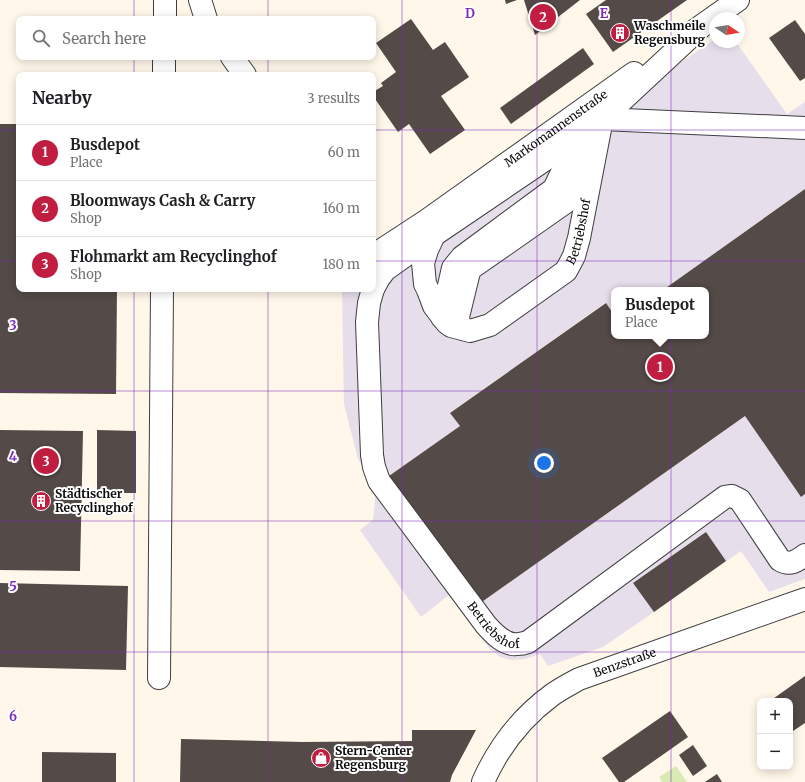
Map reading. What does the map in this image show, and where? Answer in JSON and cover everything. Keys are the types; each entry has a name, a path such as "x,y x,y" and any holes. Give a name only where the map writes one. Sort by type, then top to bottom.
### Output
{"street":[{"path":"165,0 165,16"},
{"path":"200,0 205,16"},
{"name":"Markomannenstraße","path":"376,255 426,221 738,0"},
{"name":"Betriebshof","path":"376,282 385,270 580,136 602,119 702,26"},
{"path":"164,60 164,72"},
{"path":"234,60 242,72"},
{"path":"602,119 805,128"},
{"name":"Betriebshof","path":"580,136 543,174 441,248 436,256 444,314 470,331 490,325 566,271 574,256 579,238 602,119"},
{"name":"Betriebshof","path":"444,314 453,268 458,261 554,189 580,136"},
{"path":"434,235 427,250 424,263 425,284 444,314"},
{"path":"159,678 162,292"},
{"name":"Betriebshof","path":"372,292 369,303 367,322 372,455 379,481 486,625 496,636 506,643 517,645 528,642 725,497 732,496 740,500 780,560 784,563 796,562 805,555"},
{"name":"Benzstraße","path":"483,782 489,769 507,740 529,714 552,694 579,679 805,599"}],"shaded area":[{"path":"709,43 709,48 740,48 787,114 805,102 805,189 667,287 611,287 611,311 605,303 451,412 460,426 389,476 479,604 745,416 801,496 805,494 805,579 769,592 741,551 603,647 548,666 540,654 525,659 512,660 500,657 490,649 449,595 421,617 360,530 373,520 376,490 358,459 344,404 342,292 376,292 376,269"}],"green space":[{"path":"676,766 687,782 662,782 659,777"}],"building":[{"path":"505,0 517,0 506,4"},
{"path":"524,0 580,0 535,35"},
{"name":"Waschmeile Regensburg","path":"606,0 687,0 613,52 586,14"},
{"path":"411,19 433,50 445,42 469,77 441,96 465,130 430,154 409,124 398,132 376,100 376,90 383,86 381,83 396,72 376,43"},
{"path":"795,20 805,34 805,78 800,81 769,38"},
{"path":"583,48 594,64 511,124 500,108"},
{"path":"0,124 16,124 16,292 117,292 116,394 0,393"},
{"path":"805,189 805,494 801,497 745,416 479,604 389,476 460,426 450,413 606,303 611,310 611,339 709,339 709,287 667,287"},
{"name":"Städtischer Recyclinghof","path":"0,430 83,431 80,571 0,570"},
{"path":"97,430 136,431 136,493 97,493"},
{"path":"706,532 726,561 654,612 633,583"},
{"path":"0,583 128,586 126,670 0,667"},
{"path":"805,676 805,723 793,731 793,698 774,698"},
{"path":"670,711 688,737 624,782 619,782 602,758"},
{"name":"Stern-Center Regensburg","path":"412,730 476,730 452,775 450,782 180,782 181,739 302,742 412,741"},
{"path":"693,745 707,766 693,776 679,755"},
{"path":"42,752 116,753 116,782 42,782"},
{"path":"717,774 722,782 705,782"}],"place":[{"name":"Bloomways Cash & Carry","path":"543,17"},
{"name":"Waschmeile Regensburg","path":"620,33"},
{"name":"Busdepot","path":"660,367"},
{"name":"Flohmarkt am Recyclinghof","path":"46,461"},
{"name":"Städtischer Recyclinghof","path":"41,501"},
{"name":"Stern-Center Regensburg","path":"321,758"}]}
